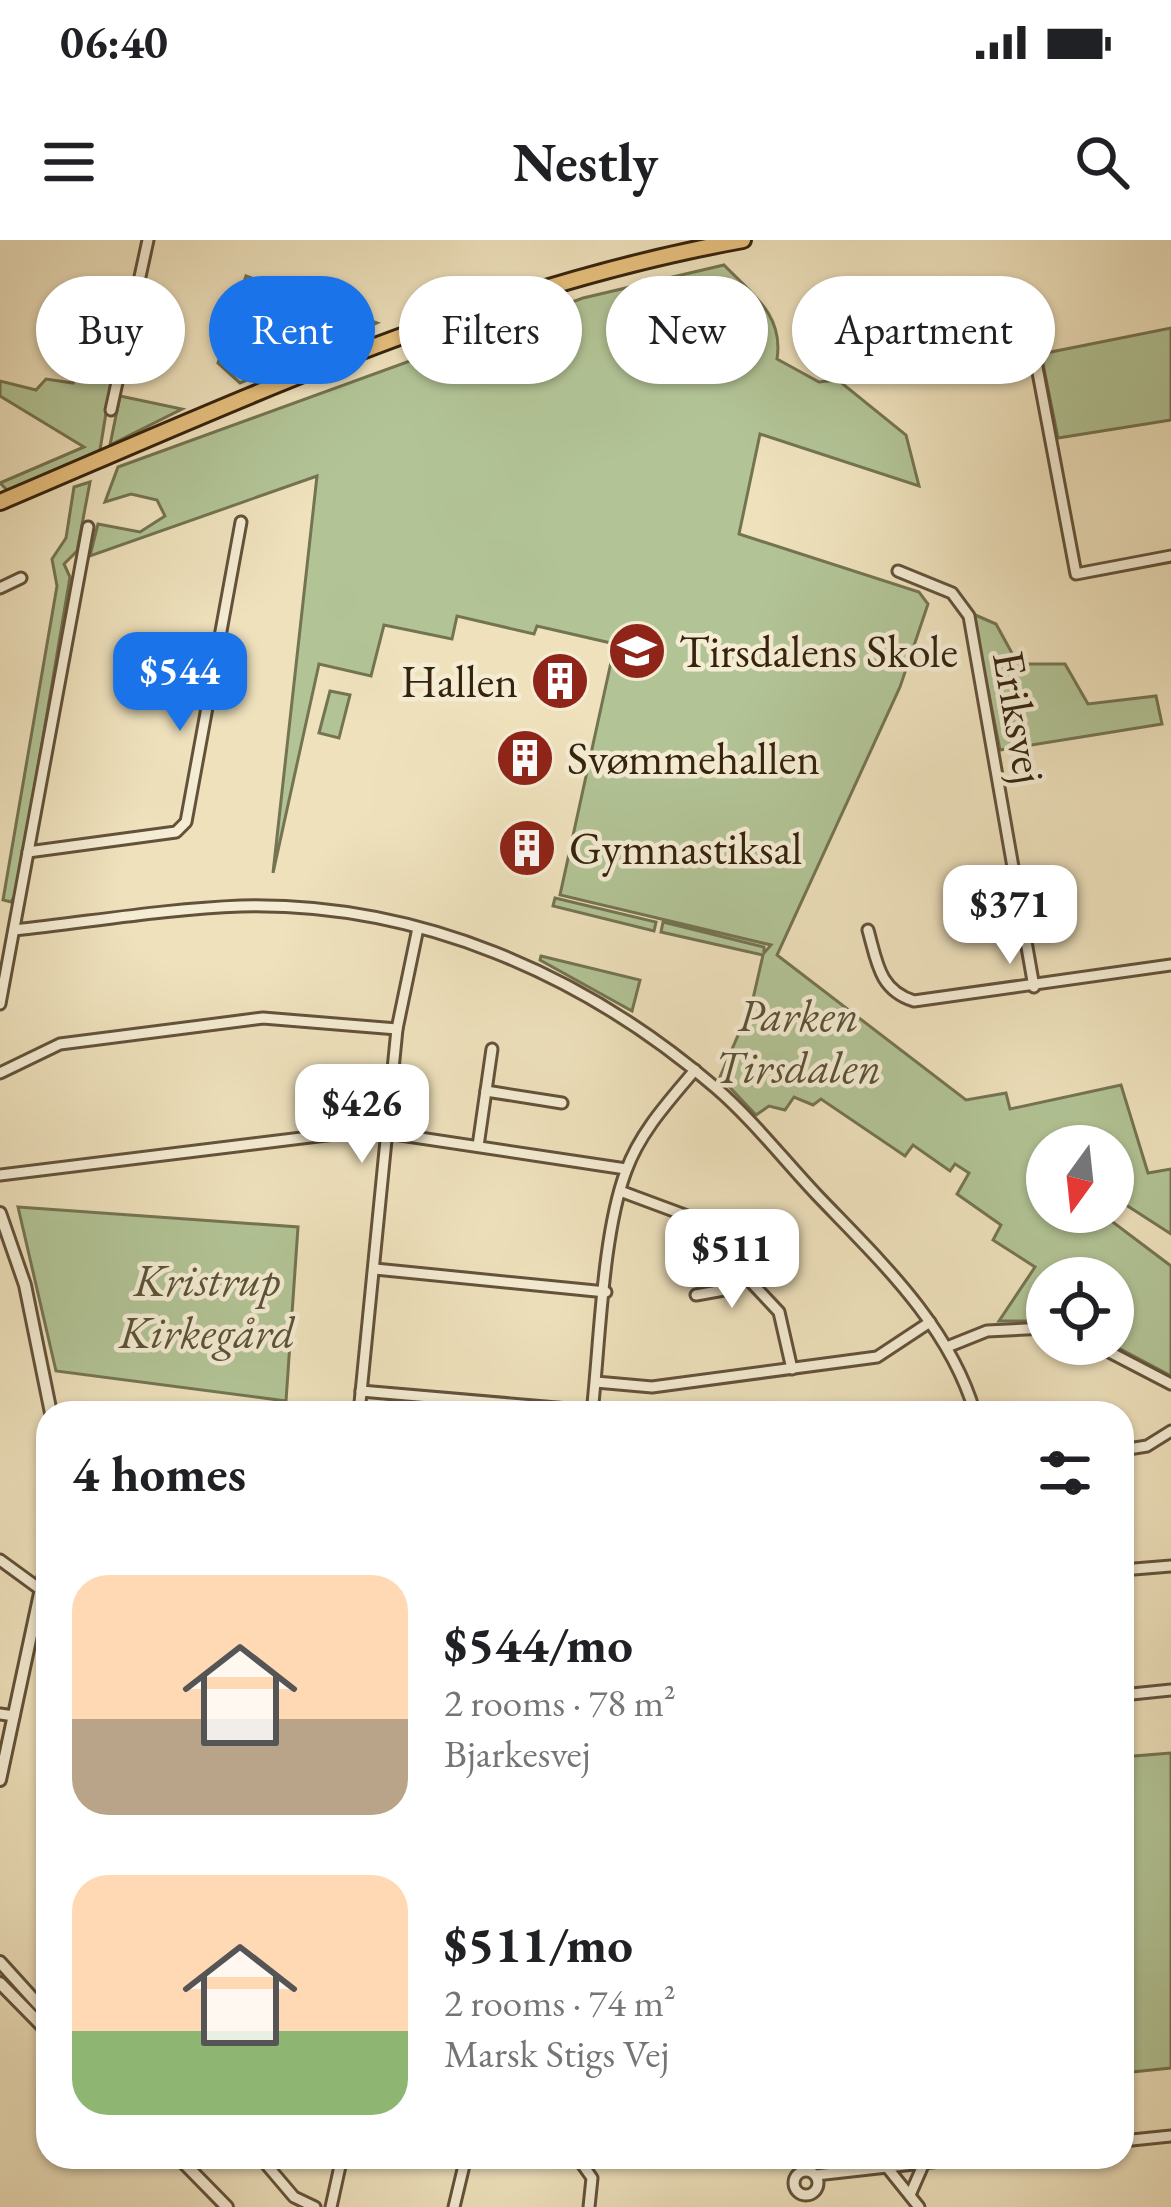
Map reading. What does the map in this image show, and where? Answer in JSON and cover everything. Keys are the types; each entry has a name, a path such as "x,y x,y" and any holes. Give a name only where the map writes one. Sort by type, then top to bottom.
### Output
{"highway":[{"path":"0,502 413,328 569,280 743,240"}],"street":[{"path":"111,410 148,240"},
{"path":"1040,384 1076,574 1171,556"},
{"path":"28,852 176,832 186,822 241,522"},
{"path":"0,1004 88,527"},
{"name":"Eriksvej","path":"898,571 952,593 969,616 1034,987"},
{"path":"0,588 21,578"},
{"path":"14,930 239,906 346,913 484,946 566,982 695,1070 846,1226 930,1322 947,1347 970,1401"},
{"path":"0,910 17,914"},
{"path":"360,1401 397,1029 418,928"},
{"path":"868,930 882,980 895,995 914,1001 1171,965"},
{"path":"0,1073 59,1044 263,1018 397,1029"},
{"path":"478,1146 492,1049"},
{"path":"593,1401 626,1169 656,1115 695,1070"},
{"path":"486,1091 562,1102"},
{"path":"0,1175 388,1132 626,1169"},
{"path":"620,1191 690,1217 779,1312 792,1369"},
{"path":"0,1213 25,1286 49,1401"},
{"path":"375,1268 607,1292"},
{"path":"696,1295 724,1290 743,1274"},
{"path":"596,1382 652,1387 877,1357 930,1322"},
{"path":"947,1347 987,1331 1026,1329"},
{"path":"1134,1365 1171,1384"},
{"path":"361,1391 471,1401"},
{"path":"1134,1448 1171,1431"},
{"path":"0,1560 36,1587"},
{"path":"1134,1569 1171,1565"},
{"path":"0,1780 36,1626"},
{"path":"1134,1694 1171,1690"},
{"path":"0,1714 14,1716"},
{"path":"0,1962 36,2002"},
{"path":"0,1983 36,2020"},
{"path":"1134,2140 1171,2136"},
{"path":"189,2169 223,2206"},
{"path":"270,2169 294,2197 315,2207"},
{"path":"331,2207 339,2169"},
{"path":"454,2207 463,2169"},
{"path":"586,2169 592,2178 589,2207"},
{"path":"798,2192 794,2179 802,2171 816,2175 863,2169"},
{"path":"888,2169 919,2207"},
{"path":"910,2195 921,2169"},
{"path":"812,2194 818,2185 816,2175"},
{"path":"798,2192 812,2194"},
{"path":"788,2207 798,2192"},
{"path":"812,2194 818,2207"}],"green space":[{"path":"724,265 735,276 677,276"},
{"name":"Parken Tirsdalen","path":"606,293 606,384 768,384 768,314 776,330 777,359 792,367 792,384 843,384 906,435 919,486 760,434 739,534 919,592 928,604 900,687 777,955 966,1100 1006,1093 1010,1109 1121,1085 1133,1125 1026,1125 1026,1233 1127,1233 1171,1266 1171,1376 1134,1356 1134,1257 1026,1257 1026,1261 993,1240 1001,1225 957,1194 969,1173 955,1164 950,1171 913,1145 905,1156 821,1099 813,1105 794,1097 785,1110 769,1106 756,1115 720,1077 752,1003 763,955 661,932 663,922 764,947 764,953 771,945 560,895 615,644 537,626 534,634 457,616 452,639 384,625 371,676 319,664 273,873 317,476 90,556 98,524 140,532 165,516 157,500 131,494 105,502 118,467 346,384 375,384 375,374 399,365 399,384 582,384 582,298"},
{"path":"1171,328 1171,420 1058,438 1047,384 1055,384 1055,351"},
{"path":"0,381 36,390 41,384 111,384 100,450 9,492 0,483 84,447 0,396"},
{"path":"120,396 182,409 110,445"},
{"path":"90,482 77,551 64,564 70,577 17,892 11,902 3,900 57,586 52,559 66,538 74,487"},
{"path":"973,614 996,624 1018,664 1065,664 1088,704 1156,696 1162,724 1000,750"},
{"path":"330,691 350,695 339,738 319,733"},
{"path":"555,898 656,922 654,931 553,906"},
{"path":"541,956 640,980 632,1011 540,960"},
{"path":"1134,1127 1148,1173 1171,1169 1171,1234 1134,1210"},
{"name":"Kristrup Kirkegård","path":"18,1207 298,1227 286,1401 56,1371"},
{"path":"1026,1280 1026,1321 999,1321"},
{"path":"1171,1753 1171,2068 1134,2072 1134,1756"}],"place":[{"name":"Tirsdalens Skole","path":"637,651"},
{"name":"Hallen","path":"560,681"},
{"name":"Svømmehallen","path":"525,758"},
{"name":"Gymnastiksal","path":"527,848"}]}
